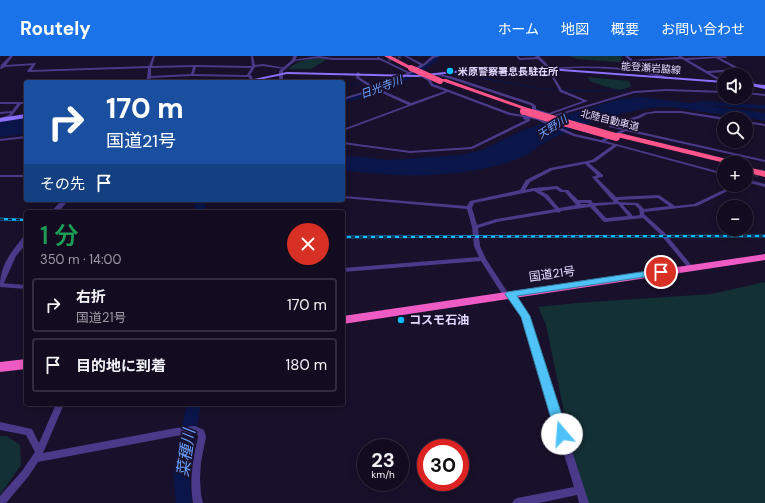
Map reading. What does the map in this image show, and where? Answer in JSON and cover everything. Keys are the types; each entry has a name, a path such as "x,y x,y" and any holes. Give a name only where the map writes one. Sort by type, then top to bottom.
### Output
{"highway":[{"name":"北陸自動車道","path":"393,56 410,72"},
{"name":"北陸自動車道","path":"385,59 410,72 529,110 619,137 717,162"},
{"name":"北陸自動車道","path":"619,137 717,159"},
{"path":"753,168 765,171"},
{"path":"753,171 765,174"},
{"name":"国道21号","path":"345,320 765,257"},
{"path":"0,367 24,364"}],"main road":[{"name":"能登瀬岩脇線","path":"250,79 281,74 410,72 421,75 463,70 549,69 642,74 667,78 717,81"},
{"path":"755,85 765,87"},
{"path":"0,120 24,116"}],"street":[{"path":"1,68 12,56"},
{"path":"147,80 154,56"},
{"path":"149,76 192,75 196,77 250,79 254,66 252,56"},
{"path":"375,56 385,59"},
{"path":"345,98 377,89 437,56"},
{"path":"517,56 518,59 538,57 549,69 561,90 586,101 549,114 529,110"},
{"path":"626,56 653,74"},
{"path":"635,61 634,60 651,58 712,56 736,68"},
{"path":"717,58 726,57 724,56"},
{"path":"281,80 281,74 284,68 295,58 319,57 333,59 385,59"},
{"path":"404,57 422,65"},
{"path":"682,57 717,78"},
{"path":"1,68 35,64 29,71 263,65 284,68"},
{"path":"192,75 195,66"},
{"path":"706,72 717,71"},
{"path":"358,73 357,77 360,79 377,89 412,105"},
{"path":"435,74 452,78 534,106 517,116"},
{"path":"642,74 653,74 667,78"},
{"path":"345,143 410,152 472,148 529,120 448,92 432,85 429,80 421,75"},
{"path":"634,92 631,91 672,87"},
{"path":"542,121 634,92 666,90 717,92"},
{"path":"345,129 448,92"},
{"path":"753,94 765,95"},
{"path":"0,103 24,103"},
{"path":"0,120 10,116 20,103"},
{"path":"0,113 13,112"},
{"path":"717,118 681,112 656,112 642,115 610,126 619,137 717,172"},
{"path":"517,116 542,121 574,135 602,141 619,137 765,161"},
{"path":"753,123 765,125"},
{"path":"0,140 24,137"},
{"path":"602,141 619,137"},
{"path":"522,191 528,181 552,169 593,161 619,137"},
{"path":"585,162 601,176 594,177 632,218"},
{"path":"0,176 24,176"},
{"path":"753,183 765,186"},
{"path":"578,204 566,191 562,191 557,187 539,190 535,189 524,192 522,191 472,202 469,208 475,227 477,246 483,259 508,295 525,316 584,503"},
{"path":"539,190 559,211"},
{"path":"641,211 695,205 723,192"},
{"path":"475,227 496,221 559,211 578,204 591,205 659,196 673,207"},
{"path":"345,197 469,208"},
{"path":"56,210 64,202"},
{"path":"618,202 636,204 692,268"},
{"path":"591,205 605,220 645,216"},
{"path":"24,242 13,256 0,284 24,287"},
{"path":"345,270 483,259"},
{"path":"0,503 37,455 59,406"},
{"path":"0,426 29,432 37,455"},
{"path":"37,455 195,430 201,434 202,437 195,470 195,494 198,503"},
{"path":"517,503 580,490"}],"green space":[{"path":"569,56 622,56 620,62 615,62 577,59"},
{"path":"321,58 326,60 311,69 288,69 303,60"},
{"path":"588,77 629,81 631,86 622,89 611,88 590,81"},
{"path":"765,282 765,503 583,503 546,325 538,307 711,294"},
{"path":"0,436 7,436 20,445 21,465 0,495"}],"water":[{"name":"天野川","path":"641,97 765,113 765,121 753,119 753,112 717,112 717,114 670,107 656,107 626,112 595,121 549,140 520,158 504,164 476,170 459,173 426,175 377,174 345,170 345,155 389,160 460,155 483,150 519,132 567,115 620,99"},
{"path":"24,118 24,134 0,137 0,122"}],"waterway":[{"name":"日光寺川","path":"345,100 367,95 389,86 432,62 436,59 436,56"},
{"path":"447,73 542,89 580,91 612,90 628,92"},
{"path":"345,86 367,82 380,87"},
{"path":"633,94 638,98"},
{"path":"692,106 693,104 703,103 765,107"},
{"name":"菜種川","path":"199,202 201,210"},
{"name":"菜種川","path":"184,503 181,472 194,406"}],"tunnel":[{"path":"388,60 402,57"},
{"path":"755,176 765,170"}],"railway":[{"path":"0,219 24,220"},
{"path":"345,237 765,236"}],"place":[{"name":"米原警察署息長駐在所","path":"450,71"},
{"name":"コスモ石油","path":"401,320"}],"route":[{"path":"562,434 525,316 510,294 661,272"}]}
